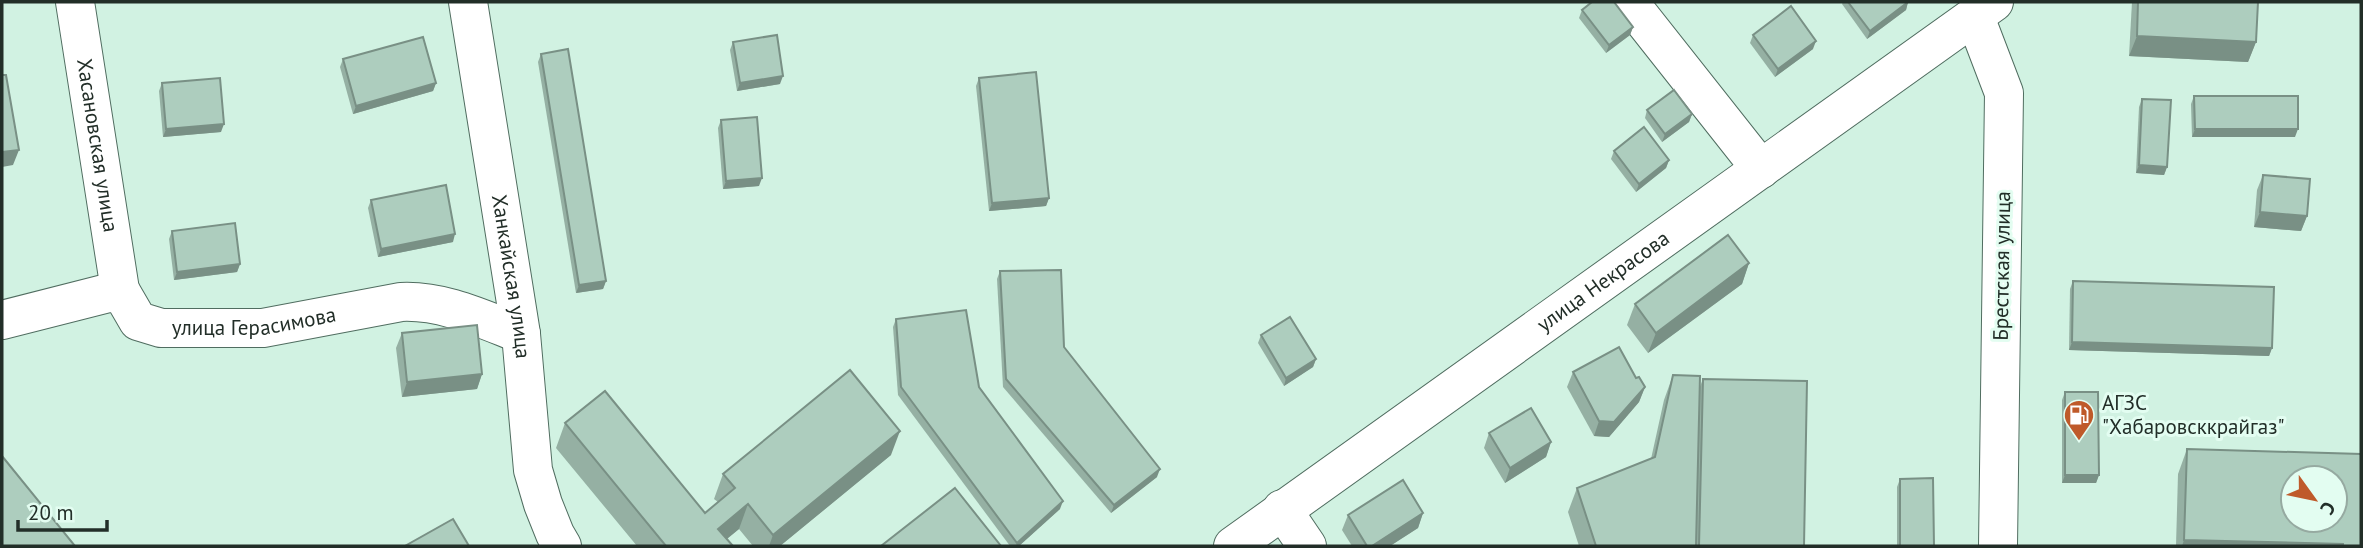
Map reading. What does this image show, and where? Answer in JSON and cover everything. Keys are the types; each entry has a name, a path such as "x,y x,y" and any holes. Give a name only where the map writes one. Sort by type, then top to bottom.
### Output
{"street":[{"name":"Хасановская улица","path":"75,2 120,290"},
{"name":"Ханкайская улица","path":"468,2 521,334 533,470 543,504 562,546"},
{"path":"1629,2 1761,169"},
{"name":"улица Некрасова","path":"1233,546 1984,10"},
{"name":"Брестская улица","path":"1984,10 2004,93 1998,546"},
{"path":"2,320 120,290"},
{"name":"улица Герасимова","path":"120,290 138,321 160,327 263,328 401,302 421,301 439,304 521,334"},
{"path":"1282,509 1307,546"}],"building":[{"path":"1592,2 1614,2 1633,27 1609,45 1582,10"},
{"path":"1848,2 1908,2 1870,31"},
{"path":"2138,2 2258,2 2256,42 2137,36"},
{"path":"1791,6 1816,41 1778,69 1753,35"},
{"path":"777,35 783,76 740,83 733,42"},
{"path":"423,37 436,83 356,106 343,59"},
{"path":"568,49 606,281 579,285 541,54"},
{"path":"1036,72 1049,198 992,203 979,78"},
{"path":"2,75 6,75 19,150 2,152"},
{"path":"220,78 224,124 166,129 162,83"},
{"path":"1674,90 1692,114 1665,134 1647,110"},
{"path":"2194,96 2298,96 2298,129 2195,129"},
{"path":"2142,99 2171,100 2167,167 2139,165"},
{"path":"757,117 762,178 726,181 721,120"},
{"path":"1644,127 1669,160 1639,184 1614,151"},
{"path":"2263,175 2310,179 2307,216 2260,212"},
{"path":"446,185 455,234 381,249 371,200"},
{"path":"235,223 240,264 177,272 172,231"},
{"path":"1728,235 1749,263 1656,333 1635,304"},
{"path":"1061,270 1064,347 1160,469 1114,505 1006,379 1000,271"},
{"path":"2073,281 2274,287 2272,348 2072,342"},
{"path":"966,310 979,387 1063,501 1017,543 901,387 896,319"},
{"path":"1290,317 1316,359 1286,378 1261,335"},
{"path":"477,325 482,374 407,382 402,333"},
{"path":"1619,347 1636,378 1639,377 1645,387 1614,422 1599,421 1573,372"},
{"path":"850,370 900,431 773,535 748,504 718,529 733,546 666,546 565,423 605,391 705,513 735,488 723,474"},
{"path":"1673,375 1700,376 1696,546 1596,546 1577,488 1655,457"},
{"path":"1703,379 1807,381 1804,546 1699,546"},
{"name":"АГЗС \"Хабаровсккрайгаз\"","path":"2065,392 2098,392 2099,475 2065,475"},
{"path":"1531,408 1551,442 1510,468 1489,433"},
{"path":"2187,449 2361,454 2361,546 2184,540"},
{"path":"2,456 75,546 2,546"},
{"path":"1933,478 1934,546 1900,546 1900,479"},
{"path":"1403,480 1423,513 1372,546 1367,546 1348,515"},
{"path":"955,488 1001,546 881,546"},
{"path":"453,519 469,546 405,546"}],"place":[{"name":"АГЗС \"Хабаровсккрайгаз\"","path":"2079,442"}]}
